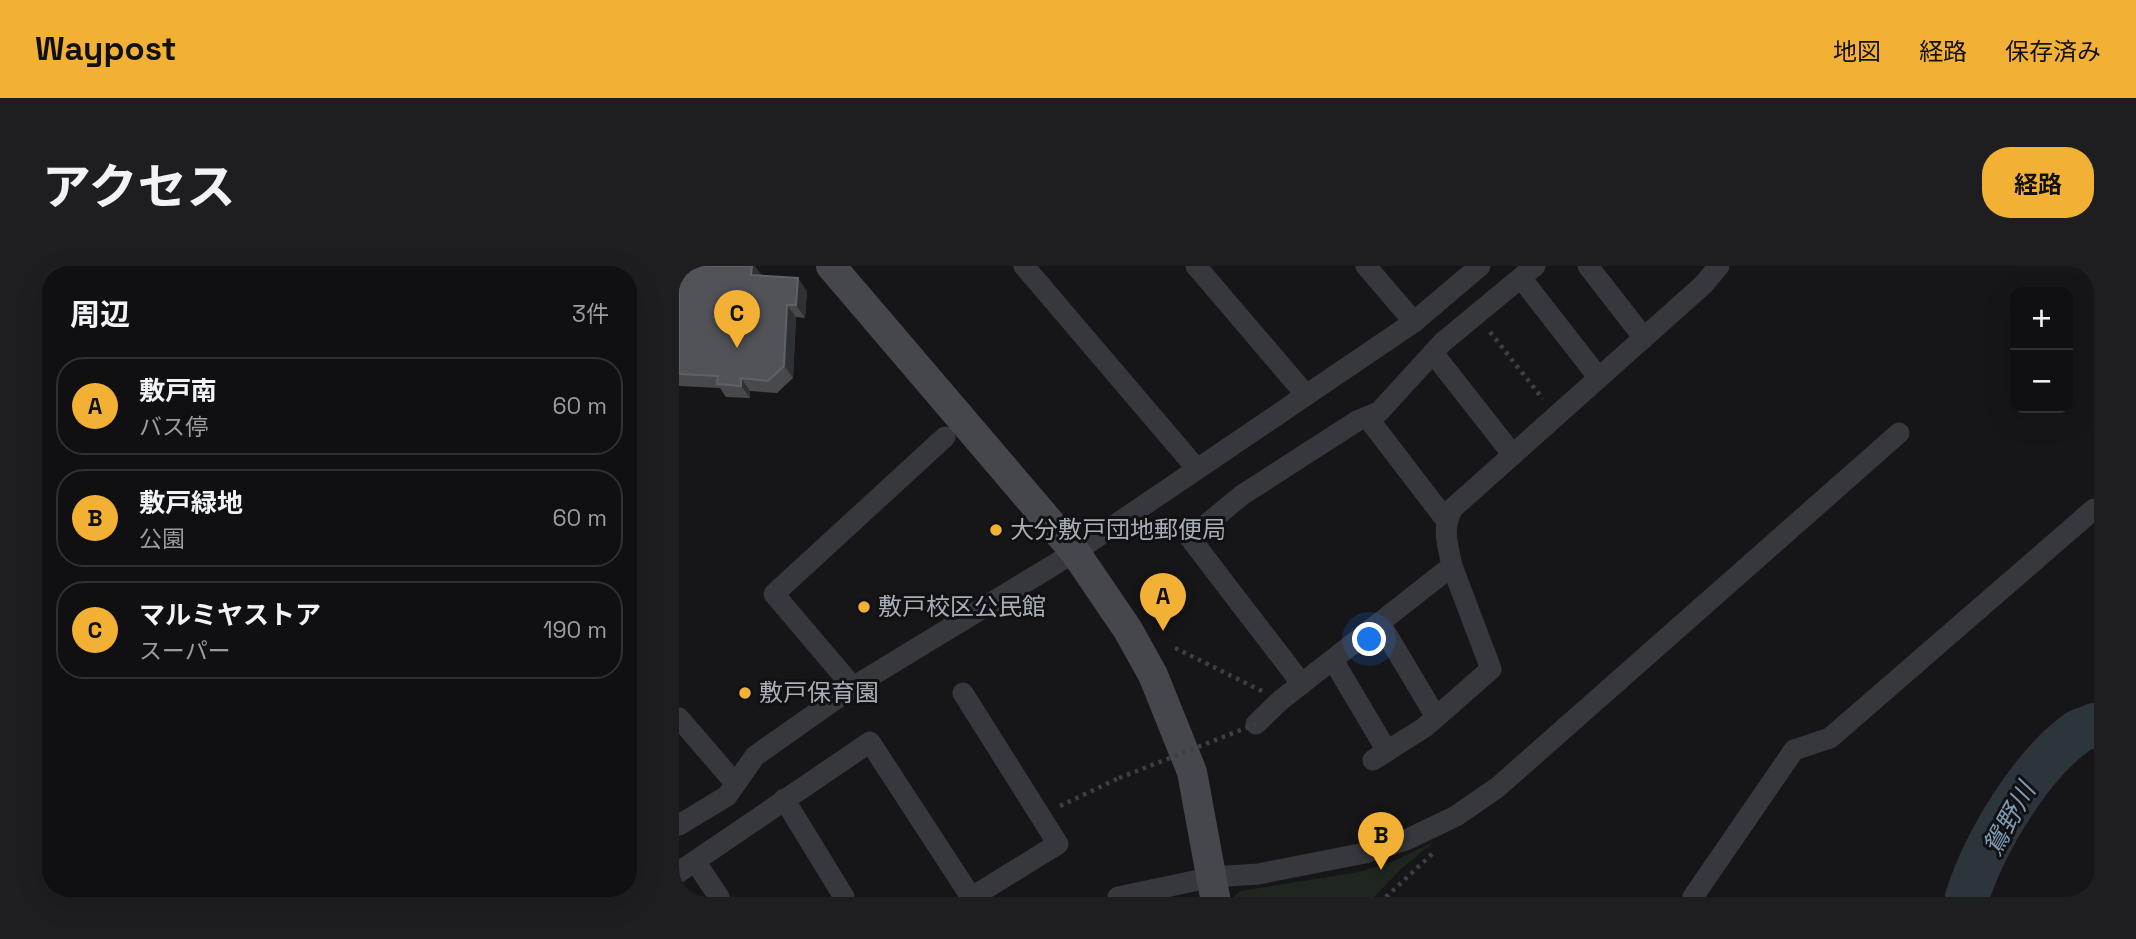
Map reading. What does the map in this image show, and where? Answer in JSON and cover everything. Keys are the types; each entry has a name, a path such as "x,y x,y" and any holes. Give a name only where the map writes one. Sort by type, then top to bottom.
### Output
{"street":[{"path":"831,266 1076,552 1128,630 1172,720 1192,772 1214,887"},
{"path":"1024,266 1198,469"},
{"path":"1196,266 1306,395"},
{"path":"1366,266 1414,321"},
{"path":"679,825 727,796 755,756 853,687 1076,552 1414,321 1480,266"},
{"path":"1588,266 1644,338"},
{"path":"1446,520 1453,508 1703,285 1719,266"},
{"path":"1302,684 1190,538 1242,495 1367,416 1380,412 1433,353 1528,272 1599,378"},
{"path":"1433,353 1513,455"},
{"path":"1332,660 1380,756 1436,717 1491,669 1452,566 1446,520 1367,416"},
{"path":"1118,897 1214,887 1258,874 1365,853 1406,840 1455,816 1498,787 1899,433"},
{"path":"853,687 773,594 945,437"},
{"path":"1693,897 1794,750 1830,738 2094,509"},
{"path":"1256,724 1281,700 1452,566"},
{"path":"1380,623 1436,717"},
{"path":"719,897 687,866 870,742 972,897 1058,844 963,693"},
{"path":"679,718 735,783"},
{"path":"784,799 844,897"}],"path":[{"path":"1477,314 1556,417"},
{"path":"1175,648 1281,700"},
{"path":"1041,817 1119,778 1256,724"}],"shaded area":[{"path":"1434,842 1402,868 1374,897 1234,897 1240,891 1354,873 1389,863"}],"building":[{"path":"688,266 752,266 751,275 798,278 796,305 787,305 784,366 768,381 741,378 741,386 717,384 718,376 679,374 679,269 688,269"}],"waterway":[{"name":"鴛野川","path":"1967,897 1985,852 2027,784 2061,745 2079,731 2094,725"}],"place":[{"name":"マルミヤストア","path":"737,348"},
{"name":"大分敷戸団地郵便局","path":"996,530"},
{"name":"敷戸校区公民館","path":"864,607"},
{"name":"敷戸南","path":"1163,631"},
{"name":"敷戸保育園","path":"745,693"},
{"name":"敷戸緑地","path":"1381,870"}]}
